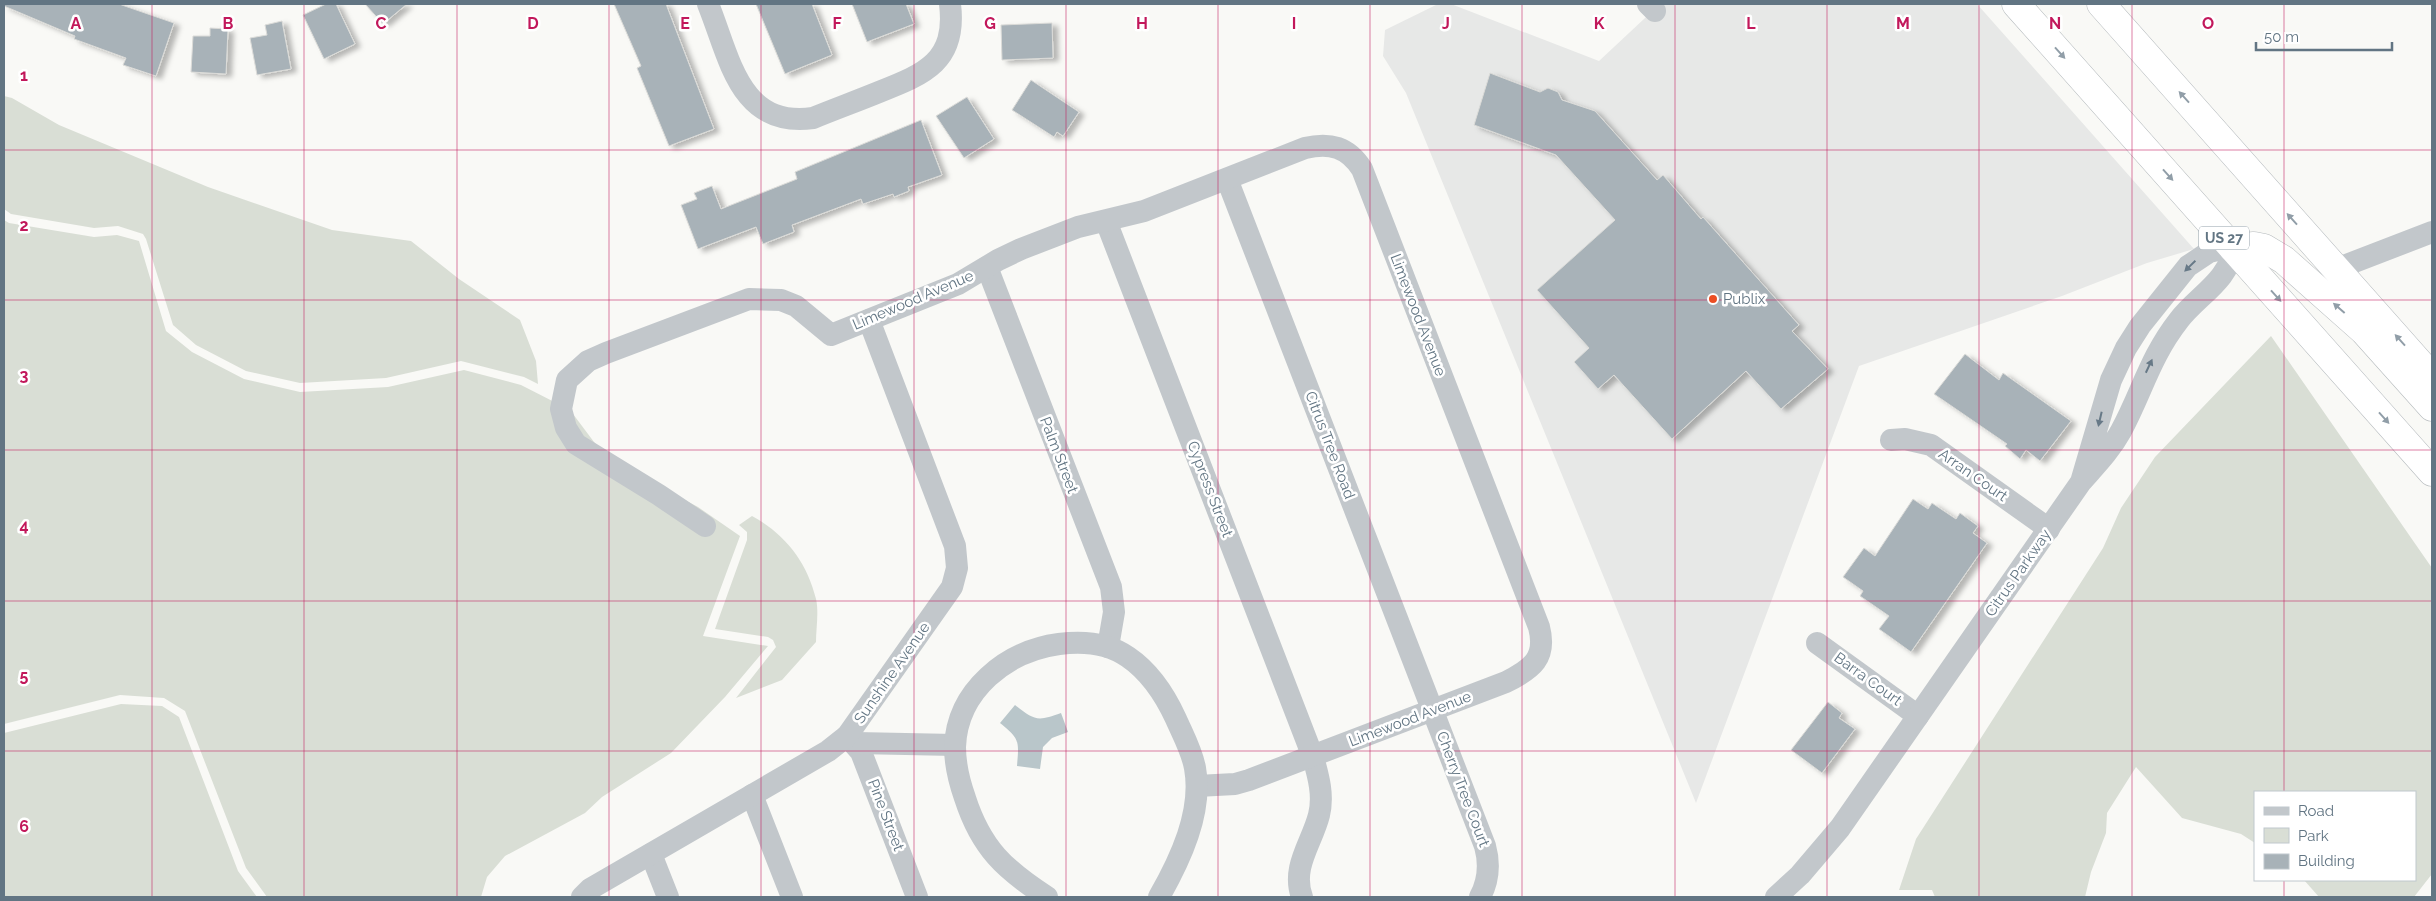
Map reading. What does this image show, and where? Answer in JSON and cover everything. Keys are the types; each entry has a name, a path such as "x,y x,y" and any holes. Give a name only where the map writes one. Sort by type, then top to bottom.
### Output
{"highway":[{"name":"US 27","path":"2016,4 2432,472"},
{"path":"2101,4 2432,377"},
{"path":"2233,248 2254,246 2264,248 2284,260 2364,331 2432,407"}],"street":[{"path":"708,4 738,80 747,95 756,105 772,115 796,120 813,118 924,73 943,54 950,37 952,21 950,4"},
{"name":"Limewood Avenue","path":"704,526 659,495 576,444 566,428 561,409 567,380 588,361 749,299 775,299 796,306 830,335 958,284 1021,249 1078,227 1144,211 1316,146 1326,145 1344,149 1357,162 1514,563 1542,638 1542,649 1537,660 1524,672 1506,682 1249,780 1235,784 1197,786"},
{"name":"Citrus Tree Road","path":"1227,179 1433,710"},
{"name":"Cypress Street","path":"1106,221 1313,756"},
{"path":"2336,269 2432,232"},
{"name":"Citrus Parkway","path":"1776,897 1805,869 1840,828 2081,482 2111,380 2126,348 2140,326 2188,266 2208,252 2221,248 2233,248"},
{"path":"2081,482 2116,439 2153,358 2190,306 2227,269 2232,259 2233,248"},
{"name":"Palm Street","path":"986,267 1111,588 1114,612 1108,647"},
{"name":"Sunshine Avenue","path":"582,897 590,889 828,751 852,740 952,587 957,568 955,546 869,320"},
{"path":"2111,380 2139,389"},
{"name":"Arran Court","path":"1891,440 1905,439 1931,445 2049,529"},
{"path":"1047,897 1006,869 982,839 960,782 955,745 966,706 977,688 992,672 1010,659 1029,650 1071,642 1108,647 1127,656 1142,668 1165,698 1189,750 1197,786 1195,803 1183,847 1159,897"},
{"name":"Barra Court","path":"1817,643 1918,716"},
{"name":"Cherry Tree Court","path":"1433,710 1488,857 1488,878 1480,897"},
{"path":"852,740 955,745"},
{"name":"Pine Street","path":"852,740 865,760 917,897"},
{"path":"1302,897 1299,878 1301,865 1319,814 1321,801 1320,786 1313,756"},
{"path":"752,795 792,897"},
{"path":"651,854 668,897"}],"shaded area":[{"path":"1438,4 1451,4 1599,61 1660,4 1977,4 2194,249 2147,263 2062,296 1859,366 1696,803 1406,93 1383,56 1385,30"},
{"path":"1015,705 1036,718 1046,718 1061,713 1068,732 1052,738 1043,747 1040,769 1017,766 1017,741 1000,723"}],"green space":[{"path":"4,96 12,98 59,125 208,187 332,230 411,241 459,279 520,320 536,361 538,384 524,377 461,361 386,378 300,383 246,371 196,345 173,325 143,234 118,226 94,228 11,214 4,209"},
{"path":"4,220 9,223 94,237 117,235 139,241 166,331 192,352 244,379 300,392 388,387 464,370 521,385 570,410 606,458 698,507 740,536 703,636 768,646 725,697 671,753 602,797 585,813 505,856 487,877 481,897 267,897 246,868 185,711 164,698 120,695 4,724"},
{"path":"2271,336 2432,568 2432,874 2414,897 2319,897 2305,881 2416,881 2416,791 2254,791 2254,842 2241,834 2182,818 2136,767 2107,813 2106,833 2091,872 2085,897 1935,897 1932,890 1899,890 1916,839 2103,548 2121,508 2155,457"},
{"path":"752,516 775,531 784,540 793,550 807,573 817,604 816,642 782,680 736,698 776,647 773,640 768,637 715,629 747,540 747,532 739,525"},
{"path":"121,704 162,706 179,717 238,871 257,897 4,897 4,733"}],"building":[{"path":"4,4 119,4 174,23 156,76 123,65 126,58 74,39 75,36 4,6"},
{"path":"326,4 336,4 355,44 324,59 303,15"},
{"path":"365,4 407,4 383,24"},
{"path":"614,4 666,4 714,129 669,146 637,68 641,66"},
{"path":"756,4 812,4 832,55 785,74"},
{"path":"852,4 906,4 914,24 867,42"},
{"path":"282,21 291,69 257,75 250,38 267,35 265,25"},
{"path":"1052,23 1053,58 1002,60 1001,25"},
{"path":"210,28 228,29 226,74 191,72 193,36 210,36"},
{"path":"1490,73 1540,92 1548,88 1558,92 1562,100 1595,111 1657,180 1663,175 1701,219 1703,217 1799,325 1792,331 1828,369 1781,409 1746,371 1672,439 1614,375 1598,389 1574,362 1589,348 1537,290 1615,220 1556,155 1474,125"},
{"path":"1031,80 1079,112 1063,136 1057,132 1054,137 1012,110"},
{"path":"967,97 994,139 964,158 936,116"},
{"path":"921,120 942,175 908,187 909,191 894,197 893,194 863,204 861,199 792,225 794,232 763,244 756,227 698,249 681,205 697,199 694,193 712,186 721,209 797,179 795,172"},
{"path":"1965,354 1999,380 2003,373 2071,421 2040,461 2026,450 2020,459 2005,446 2007,444 1934,394"},
{"path":"1913,499 1928,509 1932,503 1956,519 1960,513 1978,526 1973,533 1987,543 1911,652 1879,629 1889,616 1860,596 1863,591 1843,577 1864,548 1875,556"},
{"path":"1828,702 1842,713 1839,718 1855,729 1822,773 1791,750"}],"place":[{"name":"Publix","path":"1713,299"}]}
